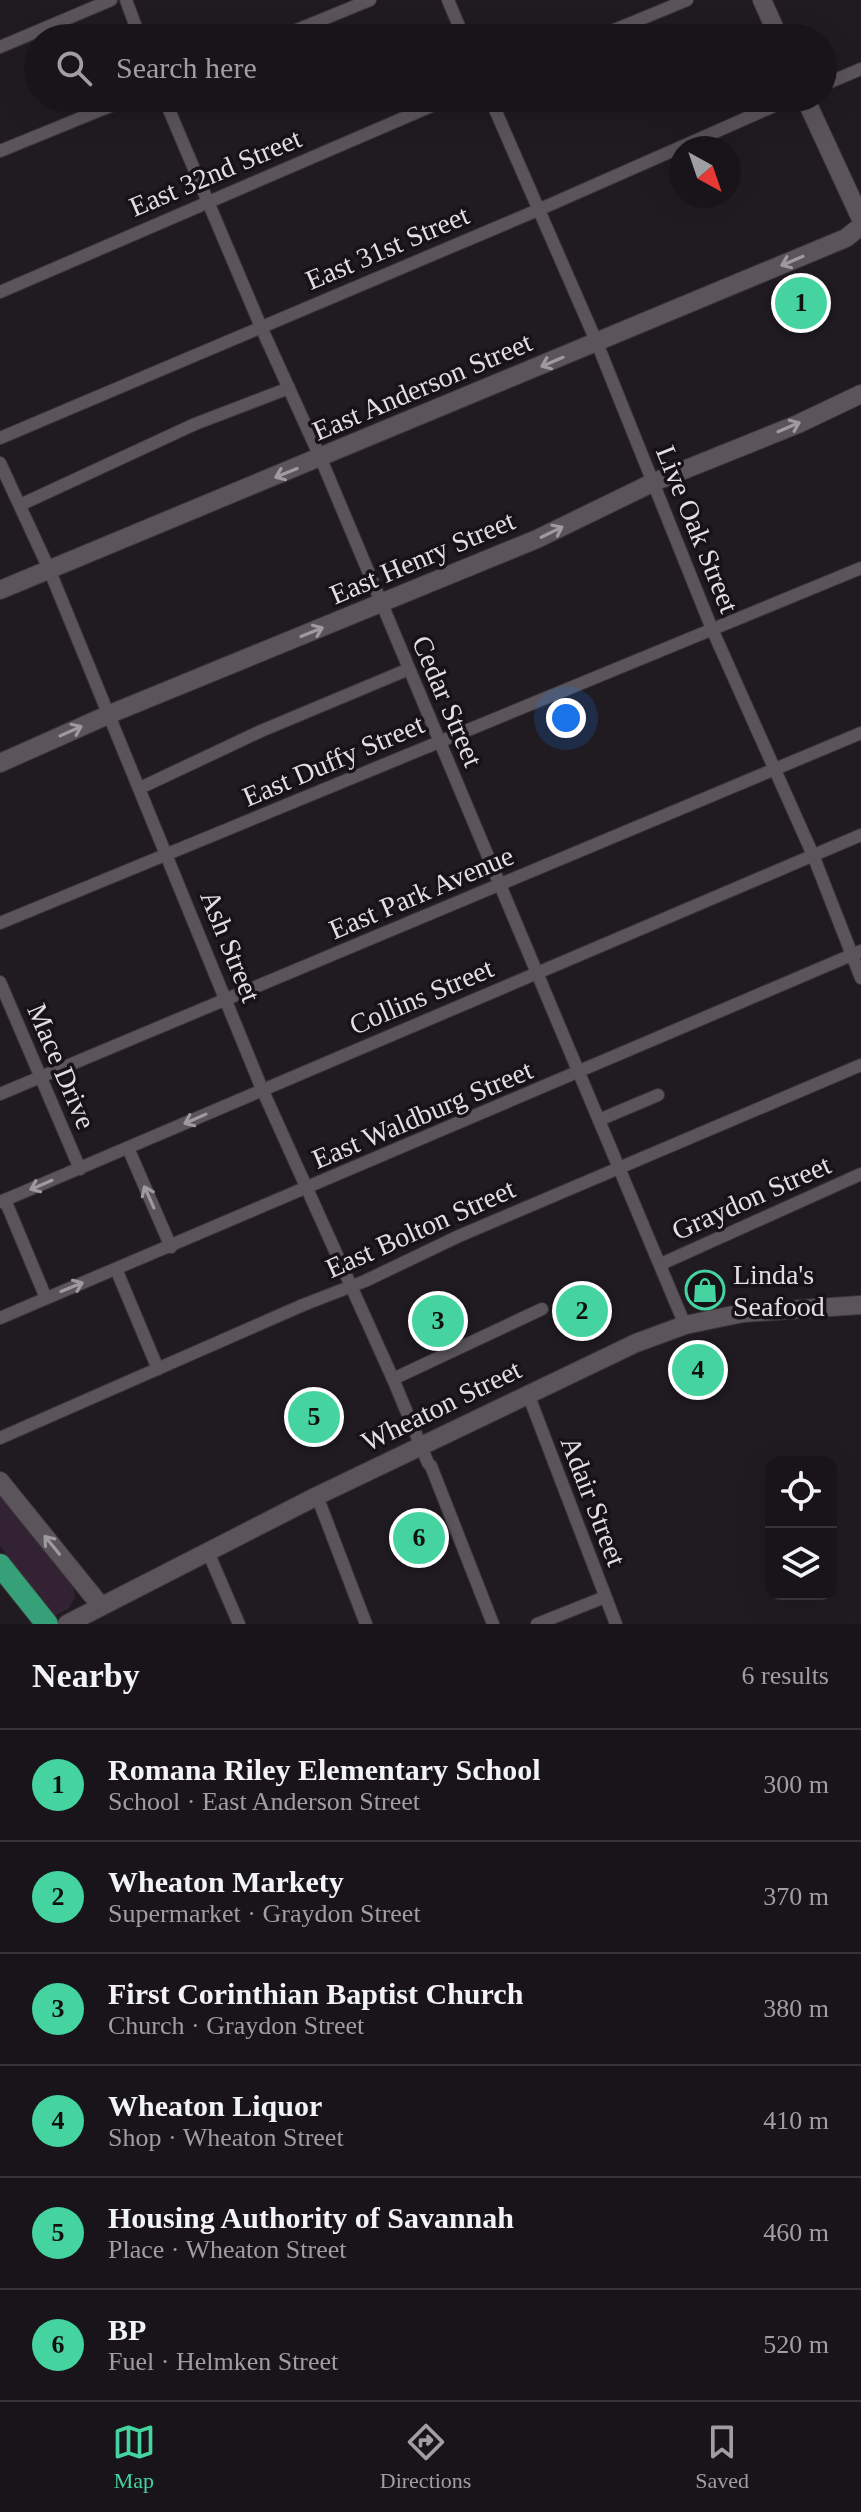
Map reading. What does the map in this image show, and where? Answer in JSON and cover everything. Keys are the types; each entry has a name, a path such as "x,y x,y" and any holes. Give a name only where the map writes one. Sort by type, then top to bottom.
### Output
{"highway":[{"path":"0,1565 8,1589 29,1624"},
{"path":"8,1589 47,1624"}],"main road":[{"path":"762,0 773,24"},
{"path":"811,112 861,219"},
{"name":"East Anderson Street","path":"0,590 846,238 861,226"},
{"name":"East Henry Street","path":"0,763 110,714 537,539 654,482 798,424 861,394"},
{"name":"Wheaton Street","path":"67,1624 317,1496 628,1346 685,1325 781,1309 861,1305"},
{"path":"0,1481 101,1606"}],"street":[{"path":"54,24 111,0"},
{"path":"126,0 135,24"},
{"path":"311,24 370,0"},
{"path":"448,0 458,24"},
{"path":"629,24 687,0"},
{"path":"0,47 24,37"},
{"path":"837,79 861,69"},
{"path":"0,151 96,112"},
{"name":"Cedar Street","path":"170,112 321,459 685,1325"},
{"name":"East 32nd Street","path":"0,292 417,112"},
{"name":"Live Oak Street","path":"496,112 597,343 712,629 856,953 861,978"},
{"name":"East 31st Street","path":"0,438 538,210 760,112"},
{"path":"20,505 195,424 289,388"},
{"name":"Ash Street","path":"0,463 110,714 262,1089 431,1466 493,1624"},
{"name":"East Duffy Street","path":"0,923 861,568"},
{"path":"140,788 261,731 409,669"},
{"name":"East Park Avenue","path":"0,1094 861,733"},
{"name":"Collins Street","path":"2,1201 861,835"},
{"name":"East Waldburg Street","path":"0,1318 856,953"},
{"name":"Mace Drive","path":"0,982 80,1169"},
{"name":"East Bolton Street","path":"0,1438 303,1305 351,1287 459,1236 861,1065"},
{"path":"599,1120 658,1095"},
{"name":"Mace Drive","path":"128,1148 171,1247"},
{"name":"Graydon Street","path":"661,1264 861,1174"},
{"path":"2,1201 46,1298"},
{"path":"116,1269 158,1369"},
{"path":"393,1379 542,1309"},
{"name":"Adair Street","path":"528,1394 616,1624"},
{"path":"317,1496 366,1624"},
{"path":"208,1552 239,1624"},
{"path":"537,1624 605,1597"}],"shaded area":[{"path":"0,1495 71,1581 76,1599 68,1609 54,1616 0,1546"}],"place":[{"name":"Romana Riley Elementary School","path":"801,303"},
{"name":"Linda's Seafood","path":"705,1290"},
{"name":"Wheaton Markety","path":"582,1311"},
{"name":"First Corinthian Baptist Church","path":"438,1321"},
{"name":"Wheaton Liquor","path":"698,1370"},
{"name":"Housing Authority of Savannah","path":"314,1417"},
{"name":"BP","path":"419,1538"}]}
